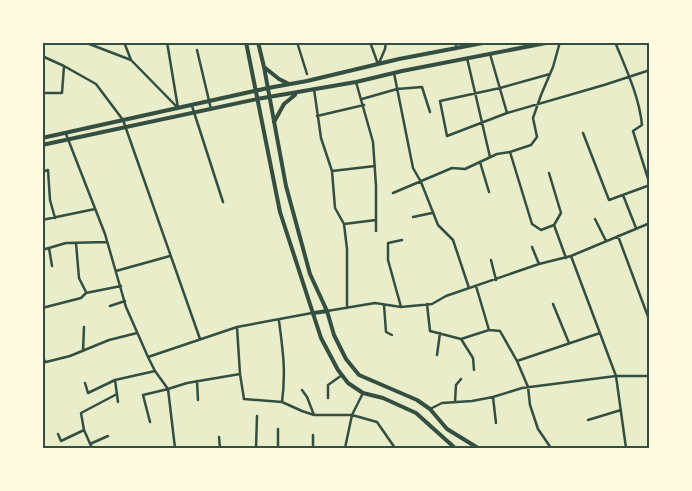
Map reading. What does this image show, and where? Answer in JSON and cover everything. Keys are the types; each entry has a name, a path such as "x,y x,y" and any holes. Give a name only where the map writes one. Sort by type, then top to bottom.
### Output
{"main road":[{"path":"246,42 280,212 321,338 348,383 363,393 384,398 416,413 455,448"},
{"path":"258,42 286,186 310,274 327,311 334,335 346,359 359,375 417,400 430,409 447,429 478,448"},
{"path":"42,138 378,64 488,42"},
{"path":"42,145 257,99 356,82 551,42"},
{"path":"264,67 289,84"},
{"path":"274,122 284,104 298,93"},
{"path":"248,101 259,108"},
{"path":"314,313 327,311"}],"street":[{"path":"84,42 131,60"},
{"path":"124,42 131,60 178,108"},
{"path":"167,42 179,116"},
{"path":"297,42 307,74"},
{"path":"370,42 378,64"},
{"path":"378,64 386,42"},
{"path":"456,42 456,48"},
{"path":"393,193 452,168 465,169 496,154 510,152 531,145 537,137 533,118 560,42"},
{"path":"583,133 609,200 650,185 632,132 642,125 640,112 630,77 615,42"},
{"path":"197,50 210,109"},
{"path":"490,54 507,113"},
{"path":"42,56 96,84 122,120 200,339"},
{"path":"467,58 490,157"},
{"path":"42,93 62,93 64,66"},
{"path":"550,74 500,88 440,101 447,136 507,113 650,70"},
{"path":"394,73 413,168 421,182 438,225 453,240 469,288"},
{"path":"356,82 373,142 376,231"},
{"path":"362,99 397,89 422,86 430,112"},
{"path":"314,89 321,138 332,171 335,208 344,224 347,249 347,308"},
{"path":"317,116 364,105"},
{"path":"192,106 223,202"},
{"path":"66,132 108,242 120,286 137,333 155,371 168,389 175,448"},
{"path":"510,152 532,224 541,230 554,225 561,214 549,173"},
{"path":"480,162 489,192"},
{"path":"332,171 375,166"},
{"path":"42,172 48,170 50,176 50,200 55,218"},
{"path":"623,195 636,228"},
{"path":"42,220 95,208"},
{"path":"413,216 432,213"},
{"path":"595,219 606,242"},
{"path":"344,224 376,220"},
{"path":"327,311 375,303 400,307 427,304 539,264 566,258 650,223"},
{"path":"554,225 566,258"},
{"path":"618,236 650,322"},
{"path":"400,307 388,260 388,243 402,240"},
{"path":"42,250 66,243 108,242"},
{"path":"76,243 80,278 86,293"},
{"path":"532,247 539,264"},
{"path":"49,248 52,266"},
{"path":"116,271 170,256"},
{"path":"571,256 616,376 626,448"},
{"path":"491,260 496,280"},
{"path":"42,308 81,298 86,293 120,286"},
{"path":"476,286 489,330"},
{"path":"110,306 125,301"},
{"path":"427,304 430,330 461,339 489,330 500,331 517,361 528,387 530,405 538,429 551,448"},
{"path":"553,304 569,343"},
{"path":"384,305 386,332 392,335"},
{"path":"148,357 237,327 314,313"},
{"path":"279,320 285,379 282,402"},
{"path":"83,351 84,327"},
{"path":"237,327 240,374 244,399 282,402 314,415 352,415 377,422 395,448"},
{"path":"42,354 44,363 70,356 109,340 137,333"},
{"path":"437,355 440,333"},
{"path":"517,361 600,333"},
{"path":"461,339 473,358 474,370"},
{"path":"85,383 88,393 115,380 155,371"},
{"path":"150,422 143,395 187,383 240,374"},
{"path":"328,398 328,385 342,375"},
{"path":"430,409 442,402 472,401 528,387 616,376 650,376"},
{"path":"456,402 456,385 461,379"},
{"path":"115,380 118,402"},
{"path":"197,381 198,400"},
{"path":"302,390 314,415"},
{"path":"345,448 352,415 363,393"},
{"path":"92,448 84,430 81,413 117,394"},
{"path":"493,397 496,423"},
{"path":"588,420 621,410"},
{"path":"256,416 256,448"},
{"path":"278,429 278,448"},
{"path":"58,434 61,441 84,430"},
{"path":"313,435 313,448"},
{"path":"90,444 108,436"},
{"path":"219,437 220,448"}]}
